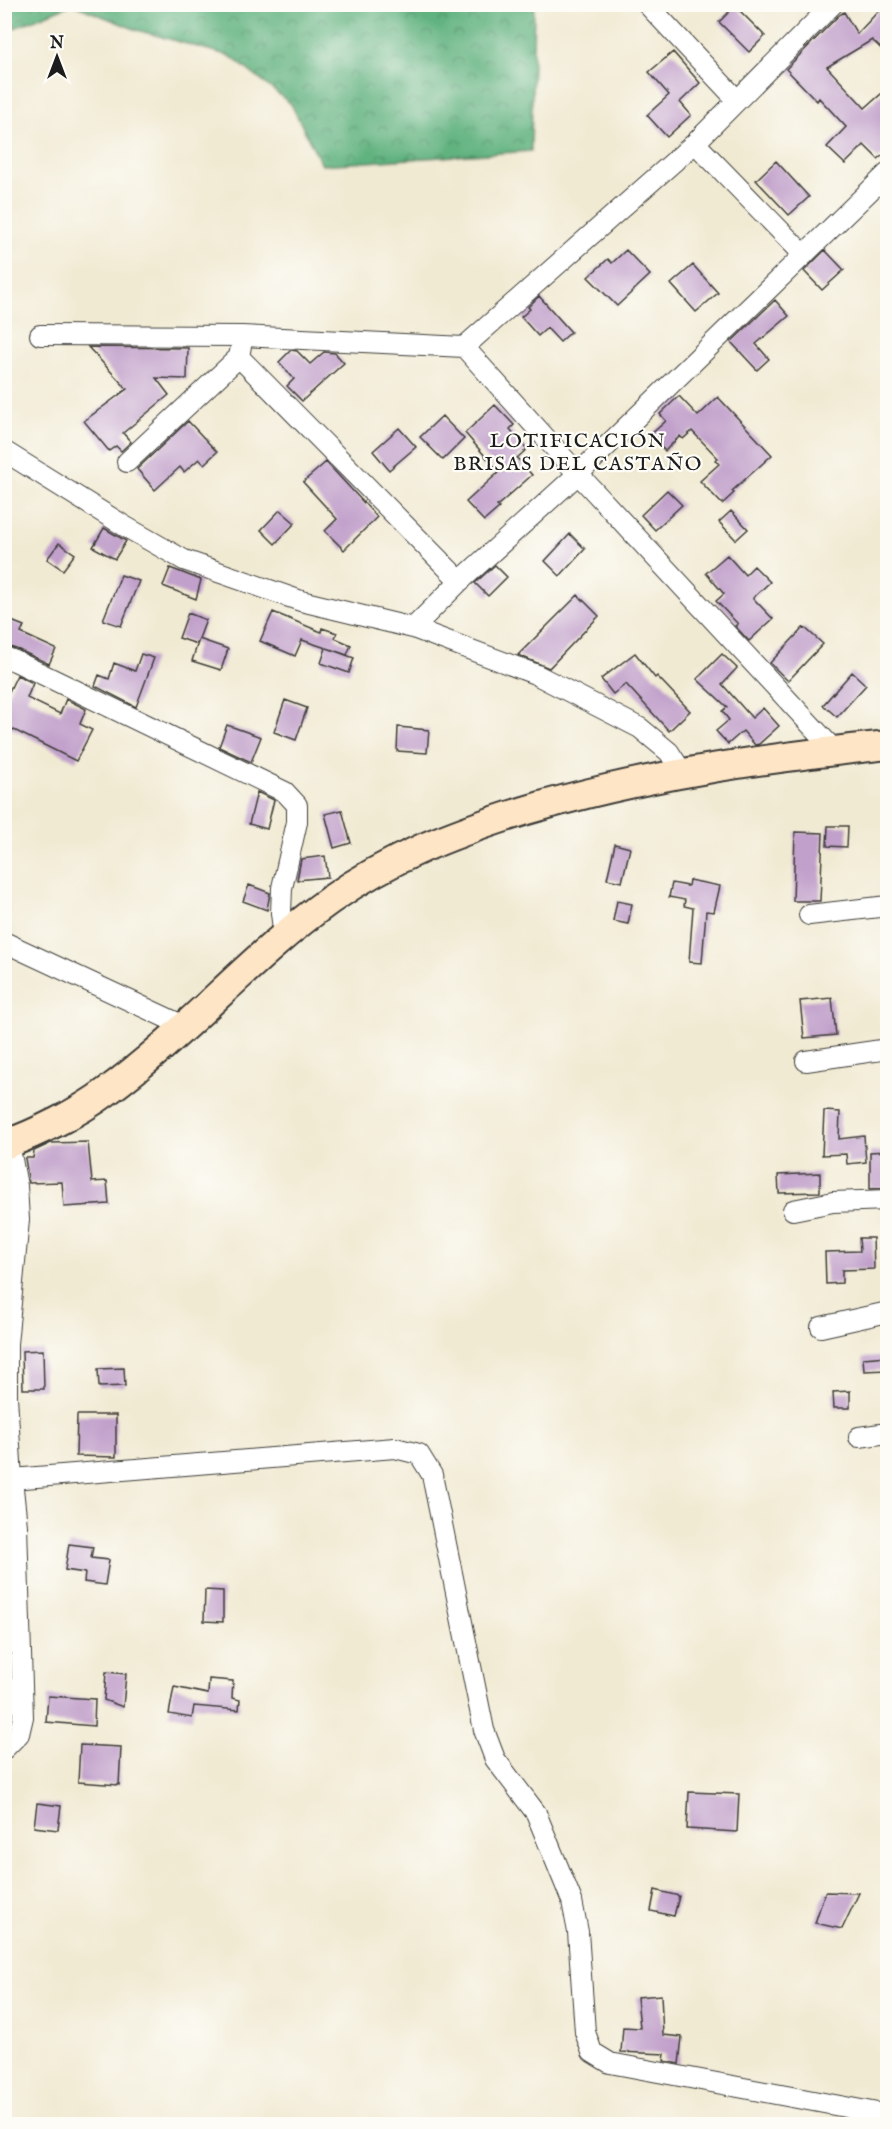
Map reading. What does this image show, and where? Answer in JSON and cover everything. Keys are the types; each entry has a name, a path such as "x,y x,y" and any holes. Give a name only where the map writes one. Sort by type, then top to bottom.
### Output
{"street":[{"path":"647,4 737,100"},
{"path":"40,335 242,336 464,347 694,142 833,4"},
{"path":"694,142 804,255"},
{"path":"412,628 578,474 888,173"},
{"path":"127,462 239,357 242,336"},
{"path":"464,347 578,474 835,751"},
{"path":"239,357 460,582"},
{"path":"4,452 184,560 301,601 412,628 535,674 640,728 669,752 682,772"},
{"path":"4,657 86,694 285,792 297,805 297,822 282,888 281,913 284,937"},
{"path":"4,1749 19,1734 23,1718 17,1526 7,1396 7,1344 19,1221 17,1186 6,1146 104,1094 145,1062 284,937 328,902 354,884 417,849 478,826 555,802 682,772 888,745"},
{"path":"808,915 888,906"},
{"path":"4,942 184,1026"},
{"path":"806,1061 888,1049"},
{"path":"793,1210 832,1202 888,1200"},
{"path":"821,1327 888,1312"},
{"path":"859,1437 888,1433"},
{"path":"12,1479 394,1448 418,1454 432,1475 484,1730 495,1759 536,1813 572,1902 578,1932 585,2032 592,2052 610,2063 888,2115"}],"green space":[{"path":"5,4 70,4 70,5 5,32"},
{"path":"74,5 534,5 531,151 322,165 291,104 230,56 137,30"}],"building":[{"path":"885,4 888,4 888,55 872,40 827,67 865,108 888,88 888,151 878,159 864,145 845,164 827,147 846,127 819,98 817,101 786,69 844,12 857,34"},
{"path":"735,6 765,36 749,52 719,22"},
{"path":"673,52 700,83 680,102 691,115 667,137 647,115 669,95 649,72"},
{"path":"776,161 809,197 789,215 756,180"},
{"path":"626,250 650,275 617,306 588,277 608,259 612,263"},
{"path":"825,250 844,270 822,290 804,271"},
{"path":"693,265 718,293 696,312 671,284"},
{"path":"539,296 571,332 560,342 547,328 538,336 521,317"},
{"path":"775,300 789,316 756,344 769,359 757,370 731,342"},
{"path":"88,347 188,348 187,379 156,378 169,395 123,433 131,442 121,451 116,446 109,451 84,421 127,389"},
{"path":"291,350 297,351 310,364 324,352 335,353 344,363 302,401 287,386 294,379 279,362"},
{"path":"679,396 698,416 718,397 772,455 732,491 734,493 722,504 700,481 719,464 715,460 718,458 692,431 683,439 680,436 665,451 650,435 666,421 660,414"},
{"path":"495,405 514,425 510,429 527,449 517,458 532,475 497,506 499,508 484,521 466,502 499,472 465,433"},
{"path":"442,416 464,439 443,460 420,437"},
{"path":"188,421 217,452 204,464 199,459 184,472 180,467 155,490 137,469"},
{"path":"399,428 416,447 389,470 373,451"},
{"path":"326,462 377,517 344,550 325,531 337,519 303,482"},
{"path":"667,490 682,505 655,530 641,515"},
{"path":"280,510 295,523 275,544 261,530"},
{"path":"731,511 748,529 736,540 719,522"},
{"path":"104,528 126,541 115,559 93,547"},
{"path":"570,534 585,549 560,576 545,561"},
{"path":"59,543 75,554 63,570 47,559"},
{"path":"727,555 745,575 754,566 770,582 753,598 773,619 749,641 735,626 738,624 716,601 724,594 706,573"},
{"path":"495,565 507,577 488,596 475,583"},
{"path":"170,568 201,580 196,599 163,586"},
{"path":"121,575 139,581 121,626 103,620"},
{"path":"578,595 599,616 549,668 518,655"},
{"path":"273,612 321,632 322,628 337,633 335,638 351,645 347,655 327,648 354,658 349,673 321,663 326,648 302,640 295,656 260,641"},
{"path":"188,613 206,620 197,644 179,638"},
{"path":"4,618 24,626 21,633 56,649 49,664 4,645"},
{"path":"804,627 823,644 788,681 770,663"},
{"path":"199,639 228,649 221,670 192,661"},
{"path":"635,653 655,678 657,676 690,711 669,731 626,684 613,694 601,679"},
{"path":"141,654 154,658 136,707 95,686 99,675 109,679 114,663 135,671"},
{"path":"722,654 737,668 722,684 752,718 763,708 779,726 759,744 755,745 743,731 728,744 716,731 729,720 722,711 727,707 697,679"},
{"path":"852,672 866,685 837,717 823,705"},
{"path":"17,675 33,683 27,698 60,714 66,699 86,709 80,724 92,730 76,761 4,725 4,702"},
{"path":"285,700 307,708 296,740 274,732"},
{"path":"227,725 261,737 251,762 219,747"},
{"path":"398,727 429,730 427,753 397,751"},
{"path":"257,792 274,800 267,829 249,824"},
{"path":"342,810 351,843 334,848 325,814"},
{"path":"828,826 848,826 847,847 827,846"},
{"path":"795,832 823,833 820,901 793,901"},
{"path":"615,844 630,848 622,882 607,879"},
{"path":"325,856 328,877 297,880 301,859"},
{"path":"689,880 720,886 714,912 706,911 702,963 689,962 693,908 684,906 685,900 669,897 672,883 688,886"},
{"path":"249,885 270,893 267,910 243,901"},
{"path":"617,901 632,904 628,924 613,921"},
{"path":"832,998 836,1035 804,1038 800,1001"},
{"path":"824,1111 840,1112 839,1139 864,1136 866,1162 847,1164 846,1154 822,1155"},
{"path":"88,1142 92,1182 107,1181 109,1204 64,1207 62,1182 29,1183 25,1158 33,1158 34,1151 51,1143"},
{"path":"886,1151 887,1188 870,1189 870,1152"},
{"path":"820,1173 820,1192 779,1193 778,1175"},
{"path":"859,1238 873,1238 874,1269 842,1270 842,1283 826,1284 825,1252 860,1251"},
{"path":"43,1350 44,1389 23,1389 22,1351"},
{"path":"888,1356 888,1370 864,1371 863,1358"},
{"path":"124,1368 125,1386 99,1387 98,1369"},
{"path":"850,1391 850,1408 834,1408 833,1392"},
{"path":"77,1415 116,1415 116,1457 76,1456"},
{"path":"69,1544 93,1547 91,1558 109,1560 105,1585 84,1582 85,1573 65,1570"},
{"path":"205,1590 223,1591 223,1622 204,1621"},
{"path":"106,1672 126,1674 123,1707 104,1700"},
{"path":"209,1679 233,1681 232,1698 240,1700 239,1710 194,1706 192,1718 169,1714 174,1687 208,1694"},
{"path":"48,1696 95,1699 94,1726 46,1722"},
{"path":"80,1745 121,1747 119,1785 78,1782"},
{"path":"689,1792 739,1794 737,1832 687,1829"},
{"path":"37,1803 61,1806 58,1830 34,1827"},
{"path":"655,1890 679,1896 674,1916 651,1911"},
{"path":"825,1892 859,1893 842,1929 815,1923"},
{"path":"661,1995 663,2035 682,2037 679,2064 664,2061 665,2054 621,2052 623,2027 640,2028 637,1997"}],"district":[{"name":"LOTIFICACIÓN BRISAS DEL CASTAÑO","path":"578,452"}]}
